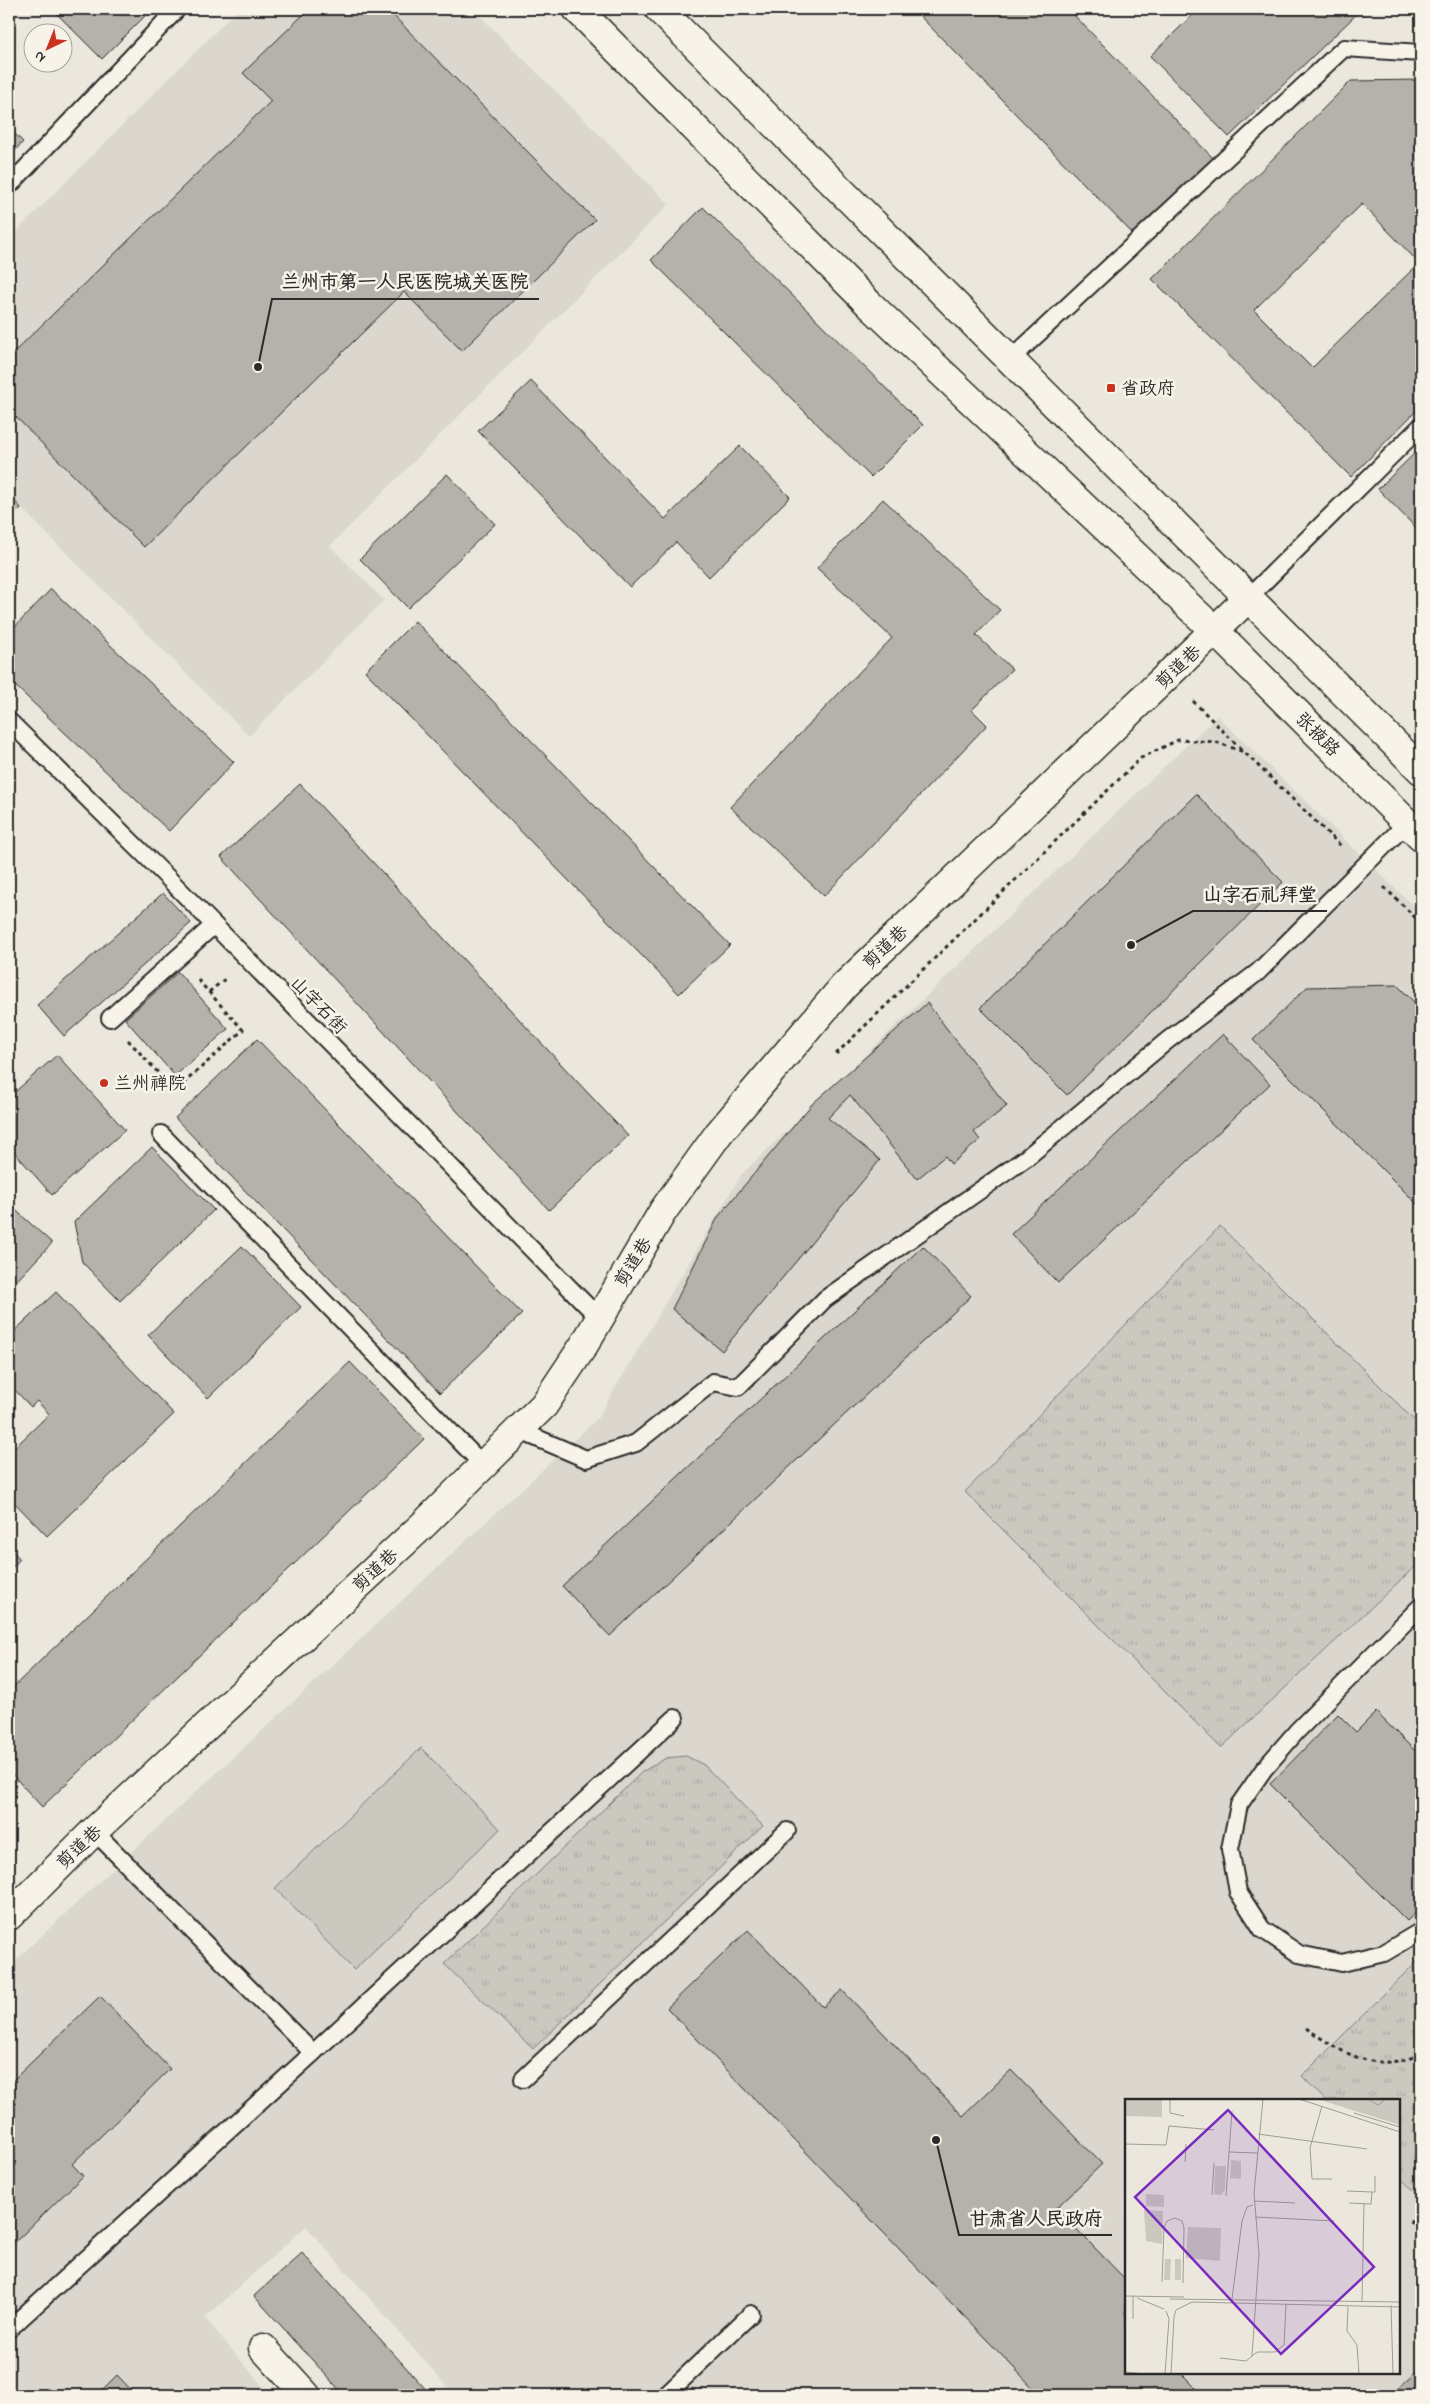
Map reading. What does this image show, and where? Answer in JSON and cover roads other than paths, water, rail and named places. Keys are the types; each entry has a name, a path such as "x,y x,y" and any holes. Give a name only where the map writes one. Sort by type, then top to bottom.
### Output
{"main road":[{"name":"张掖路","path":"577,9 868,303 1214,631 1414,830"},
{"path":"659,9 1421,770"},
{"name":"剪道巷","path":"9,1916 94,1831 424,1524 544,1405 663,1211 719,1133 844,986 1248,598"},
{"path":"263,2348 306,2395"}],"lane":[{"path":"9,186 177,9"},
{"path":"1010,360 1344,48 1421,52"},
{"path":"1248,598 1421,426"},
{"name":"山字石街","path":"9,721 214,926 599,1318"},
{"path":"518,1430 586,1459 636,1443 713,1382 738,1387 824,1299 1026,1158 1168,1040 1258,972 1363,867 1414,830"},
{"path":"110,1018 214,926"},
{"path":"161,1134 483,1465"},
{"path":"1421,1606 1297,1730 1264,1769 1239,1805 1230,1848 1238,1892 1262,1929 1299,1954 1342,1963 1384,1953 1421,1931"},
{"path":"9,2329 314,2053 675,1718"},
{"path":"94,1831 314,2053"},
{"path":"523,2080 787,1831"},
{"path":"666,2395 751,2314"}],"place":[{"name":"兰州市第一人民医院城关医院","path":"258,367"},
{"name":"省政府","path":"1111,388"},
{"name":"山字石礼拜堂","path":"1131,945"},
{"name":"兰州禅院","path":"104,1083"},
{"name":"甘肃省人民政府","path":"936,2140"}]}
